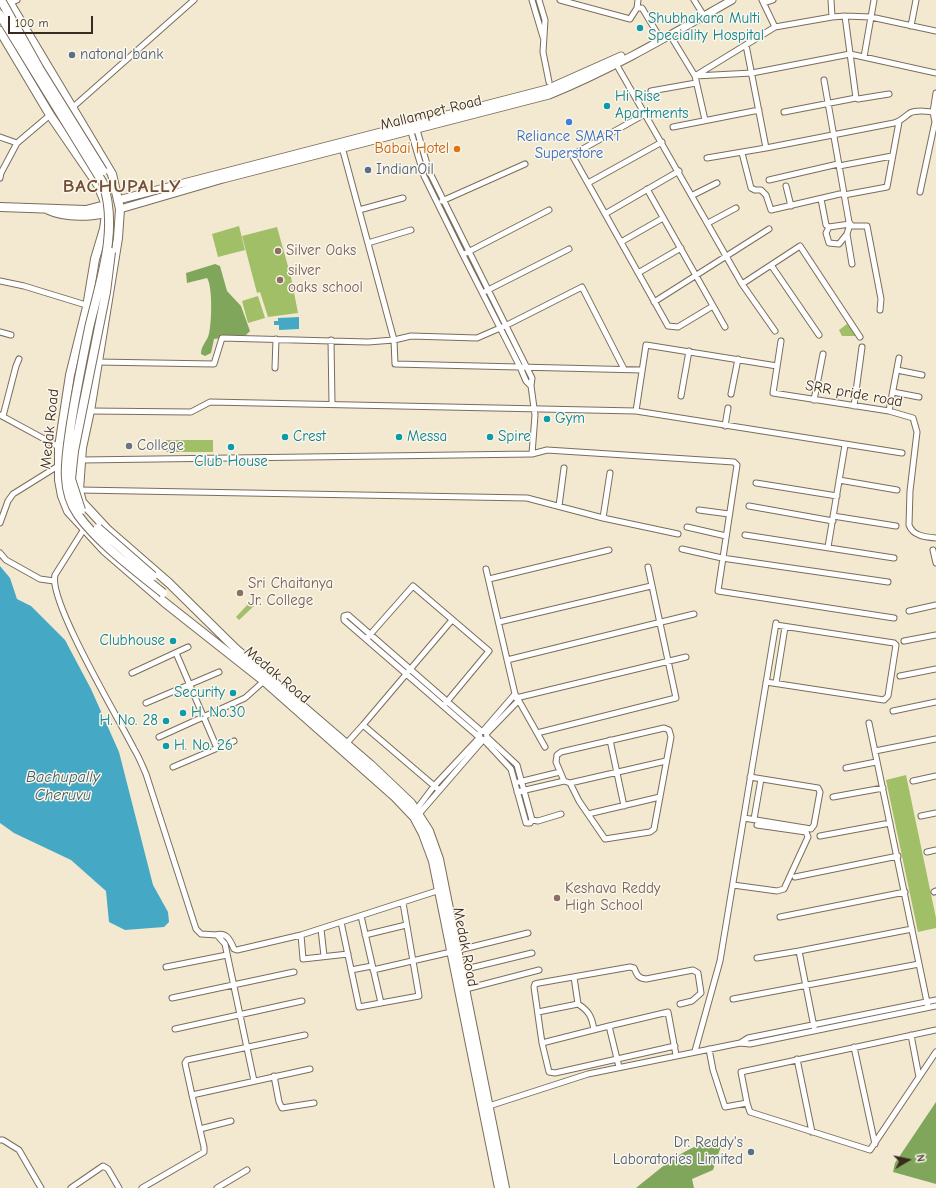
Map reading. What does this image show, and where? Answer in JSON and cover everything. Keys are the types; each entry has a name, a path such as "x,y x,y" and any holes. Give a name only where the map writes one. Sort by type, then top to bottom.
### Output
{"main road":[{"path":"1,0 39,68 99,164 107,178 113,195 115,217 106,292 74,451 72,479 81,510 90,521 153,576 169,583"},
{"name":"Mallampet Road","path":"118,200 548,89 615,62 670,35 723,0"},
{"name":"Mallampet Road","path":"120,209 342,147 414,131 548,95 589,79 659,36 732,0"},
{"name":"Medak Road","path":"12,1 72,108 112,174 120,209 116,262 82,448 79,490 82,502 95,517 169,583 236,649 400,792 417,812 429,831 439,859 455,951 495,1150 505,1188"},
{"path":"0,16 103,183 110,208 107,247 89,329 66,457 66,481 70,498 78,514 93,531 118,556 163,592 172,609"},
{"path":"0,31 50,115 98,184 105,209 87,217 57,214 46,209 0,208"},
{"path":"65,137 82,125"},
{"name":"Medak Road","path":"105,209 104,229 95,259 70,375 59,447 59,480 68,511 105,551 172,609 264,681 367,770 406,808 423,834 429,846 455,951 462,970 489,1106 499,1188"}],"street":[{"path":"72,108 193,0"},
{"path":"532,0 536,8 539,30 543,37"},
{"path":"540,0 545,20 543,52 549,82"},
{"path":"560,0 630,19 637,8 638,0"},
{"path":"694,0 702,14"},
{"path":"773,0 763,1 775,27"},
{"path":"831,0 832,17"},
{"path":"864,57 874,0"},
{"path":"911,26 916,0"},
{"path":"637,8 644,9 659,36"},
{"path":"845,16 856,98"},
{"path":"695,76 775,27 845,16 871,17 936,31"},
{"path":"670,35 695,76 705,120"},
{"path":"746,45 766,148"},
{"path":"695,76 752,73 850,54 936,73"},
{"path":"615,62 693,195 742,284 775,331"},
{"path":"824,80 850,224 847,234 839,244 829,243 826,233 829,227"},
{"path":"651,91 696,83"},
{"path":"920,192 935,122 934,112 936,93"},
{"path":"784,112 856,98 858,99 889,94"},
{"path":"673,126 759,110"},
{"path":"707,158 899,122 914,112 934,112"},
{"path":"645,114 572,155 668,326 672,328 678,327 714,306"},
{"path":"0,174 17,143 50,115"},
{"path":"742,152 751,188 761,190 765,193 771,210 844,194 887,187 899,122"},
{"path":"414,131 429,171 507,325 523,367"},
{"path":"414,131 424,176 462,255 500,328 523,367 532,378 531,386 535,410 532,454"},
{"path":"0,137 17,143"},
{"path":"588,183 662,142"},
{"path":"342,147 394,340 396,364 642,370"},
{"path":"769,180 839,165 892,156"},
{"path":"438,203 525,164"},
{"path":"605,214 679,171"},
{"path":"693,195 716,183"},
{"path":"786,186 791,206"},
{"path":"647,189 725,327"},
{"path":"359,210 403,198"},
{"path":"821,199 825,223 829,227"},
{"path":"708,223 736,208"},
{"path":"462,255 549,210"},
{"path":"621,242 663,218"},
{"path":"829,227 850,224 867,226 881,299 880,310"},
{"path":"654,302 769,229"},
{"path":"368,243 411,230"},
{"path":"847,234 852,264"},
{"path":"742,284 800,246 860,337"},
{"path":"638,273 681,248"},
{"path":"482,294 569,249"},
{"path":"771,265 819,335"},
{"path":"0,281 24,286 86,305"},
{"path":"97,362 214,364 222,338 368,342 394,340 411,336 477,338 507,325 582,287 624,369"},
{"path":"0,332 11,335"},
{"path":"275,368 276,339"},
{"path":"331,340 332,404"},
{"name":"SRR pride road","path":"781,341 773,393 889,411 912,418 917,432 910,491 909,525 911,530 917,534 936,538"},
{"path":"636,411 646,345 777,366"},
{"path":"854,406 862,347"},
{"path":"681,396 688,351"},
{"path":"814,400 823,354"},
{"path":"889,411 899,358"},
{"path":"20,359 16,366 1,415 59,447"},
{"path":"731,394 738,359"},
{"path":"896,370 922,375"},
{"path":"893,392 919,397"},
{"path":"90,410 190,412 210,402 636,411 902,453"},
{"path":"725,426 728,408"},
{"path":"828,547 845,444"},
{"path":"82,460 532,454 547,450 734,462 737,465 718,591 894,618"},
{"path":"0,523 8,501 13,494 58,466"},
{"path":"559,506 564,468"},
{"path":"603,518 610,473"},
{"path":"839,480 897,490"},
{"path":"756,483 837,496"},
{"path":"79,490 528,498 603,518 678,534"},
{"path":"749,506 833,519 896,526"},
{"path":"699,510 729,514"},
{"path":"687,527 726,536"},
{"path":"84,529 55,575 54,581 58,598 84,658 135,749 146,774 196,929 201,934 226,935 230,939 234,949 237,950 301,935 440,890"},
{"path":"745,535 894,558"},
{"path":"682,549 722,558 888,582"},
{"path":"489,579 609,550"},
{"path":"933,550 936,563"},
{"path":"0,553 6,560 40,579 54,581"},
{"path":"537,733 675,699 676,696 648,567"},
{"path":"486,569 516,698 545,747"},
{"path":"366,640 413,586 489,651 443,707"},
{"path":"499,622 651,586"},
{"path":"909,610 936,605"},
{"path":"507,660 694,614"},
{"path":"532,820 517,764 483,736 443,707 344,620 344,616 348,615 447,702 483,736 511,769 526,823 530,823 532,820 538,821 561,814"},
{"path":"346,744 452,620"},
{"path":"695,1051 715,984 733,884 750,777 766,682 776,624 785,627 894,643 896,645 888,696 884,700 766,682"},
{"path":"776,683 785,627"},
{"path":"904,641 936,635"},
{"path":"132,673 188,647"},
{"path":"176,653 217,748"},
{"path":"417,812 439,790 516,698 686,657"},
{"path":"900,676 936,669"},
{"path":"146,703 219,672"},
{"path":"159,737 245,698 264,681"},
{"path":"417,812 434,786 483,736 516,698"},
{"path":"893,711 936,702"},
{"path":"869,723 928,1004"},
{"path":"363,725 439,790"},
{"path":"564,781 556,758 561,752 667,728 671,737 654,829 650,832 605,839 570,783"},
{"path":"875,751 936,739"},
{"path":"610,740 624,806"},
{"path":"173,767 234,741"},
{"path":"517,792 564,781 570,783 666,761"},
{"path":"846,768 876,762"},
{"path":"514,783 560,772"},
{"path":"913,781 936,776"},
{"path":"744,818 813,828 820,792 818,788 750,777"},
{"path":"754,819 761,779"},
{"path":"833,797 883,788"},
{"path":"588,814 660,797"},
{"path":"921,816 936,813"},
{"path":"820,836 890,823"},
{"path":"733,884 777,891 784,889 808,837 806,832 757,825"},
{"path":"926,852 936,850"},
{"path":"795,877 898,856"},
{"path":"780,917 905,892"},
{"path":"341,922 358,1007 419,996 402,903"},
{"path":"361,916 381,1003"},
{"path":"365,935 406,925"},
{"path":"321,929 324,956"},
{"path":"756,958 912,929"},
{"path":"351,970 413,961 528,933"},
{"path":"216,935 225,944 254,1081"},
{"path":"301,935 303,959 348,954"},
{"path":"799,951 815,1032"},
{"path":"462,970 532,953"},
{"path":"166,967 227,955"},
{"path":"733,999 920,964"},
{"path":"675,1046 555,1073 549,1072 542,1043 534,987 535,984 630,967 634,968 640,979 693,970 698,973 701,993 692,1000 680,1004"},
{"path":"466,989 539,970"},
{"path":"172,998 294,972"},
{"path":"574,976 578,1004"},
{"path":"489,1106 588,1074 695,1051 740,1043 750,1044 815,1032 928,1004 936,1000"},
{"path":"175,1029 302,1002"},
{"path":"538,1012 578,1004 587,1010 592,1017 594,1030"},
{"path":"740,1043 748,1038 814,1024 928,1004 936,1006"},
{"path":"542,1043 668,1012 676,1055"},
{"path":"609,1026 619,1067"},
{"path":"936,1030 741,1072 750,1112 869,1150 875,1144 936,1052"},
{"path":"142,1188 204,1152 185,1062 305,1035"},
{"path":"911,1035 919,1078"},
{"path":"854,1047 875,1144"},
{"path":"709,1049 713,1070 725,1107 747,1103"},
{"path":"797,1060 812,1132"},
{"path":"192,1095 310,1069"},
{"path":"274,1076 279,1102 282,1108 314,1103"},
{"path":"200,1129 231,1122"},
{"path":"0,1140 3,1140 19,1150 41,1188"},
{"path":"71,1188 103,1166 108,1169 119,1188"},
{"path":"217,1188 247,1170"}],"green space":[{"path":"239,226 245,250 218,257 212,234"},
{"path":"277,227 291,277 298,313 268,317 260,292 257,293 242,236"},
{"path":"215,264 220,266 227,291 241,306 250,331 246,335 214,339 211,353 205,356 201,354 201,352 202,347 208,337 210,325 211,298 209,282 207,278 187,283 186,273"},
{"path":"258,296 265,318 248,323 242,301"},
{"path":"847,324 857,336 842,336 839,330"},
{"path":"166,440 213,440 213,452 166,452"},
{"path":"250,602 254,606 239,620 236,617"},
{"path":"906,775 936,918 936,928 918,932 886,780"},
{"path":"936,1102 936,1184 893,1172 895,1163"},
{"path":"723,1140 713,1170 692,1179 694,1188 636,1188 676,1157 698,1146"}],"water":[{"path":"299,317 299,329 279,330 279,325 274,325 274,321 278,321 278,318"},
{"name":"Bachupally Cheruvu","path":"0,566 10,578 17,599 31,606 65,640 91,689 119,752 153,885 168,912 169,922 164,927 125,930 109,922 106,891 71,860 14,833 0,823"}],"place":[{"name":"Shubhakara Multi Speciality Hospital","path":"640,28"},
{"name":"natonal bank","path":"72,55"},
{"name":"Hi Rise Apartments","path":"607,106"},
{"name":"Reliance SMART Superstore","path":"569,122"},
{"name":"Babai Hotel","path":"457,149"},
{"name":"IndianOil","path":"368,170"},
{"name":"Silver Oaks","path":"278,251"},
{"name":"silver oaks school","path":"280,280"},
{"name":"Gym","path":"547,419"},
{"name":"Crest","path":"285,437"},
{"name":"Messa","path":"399,437"},
{"name":"Spire","path":"490,437"},
{"name":"College","path":"129,446"},
{"name":"Club House","path":"231,447"},
{"name":"Sri Chaitanya Jr. College","path":"240,593"},
{"name":"Clubhouse","path":"173,641"},
{"name":"Security","path":"233,693"},
{"name":"H. No.30","path":"183,713"},
{"name":"H. No. 28","path":"166,721"},
{"name":"H. No. 26","path":"166,746"},
{"name":"Keshava Reddy High School","path":"557,898"},
{"name":"Dr. Reddy's Laboratories Limited","path":"751,1152"}],"district":[{"name":"BACHUPALLY","path":"122,187"}]}
